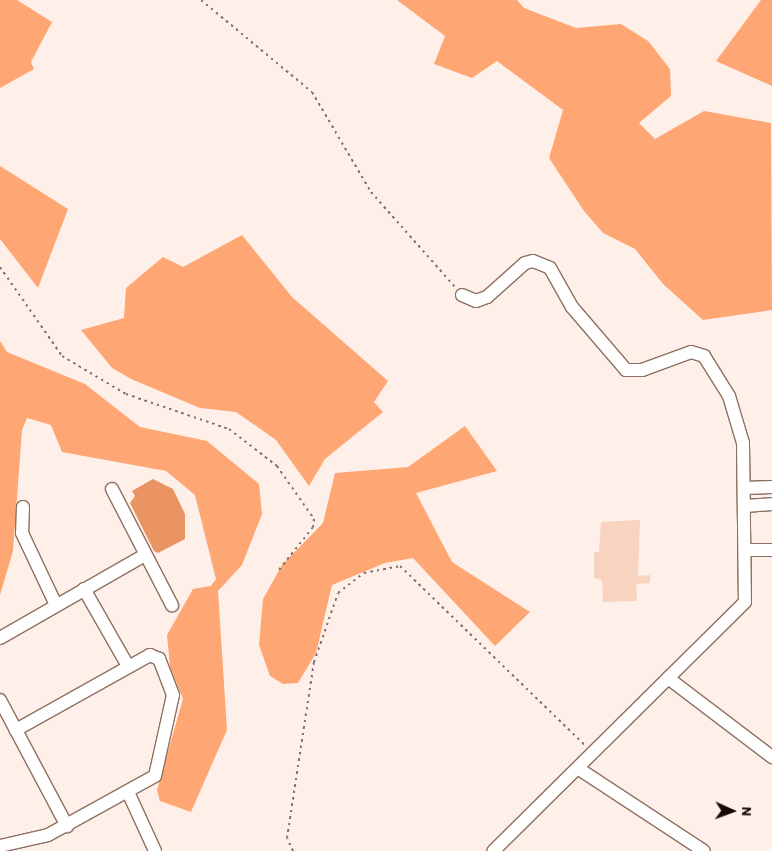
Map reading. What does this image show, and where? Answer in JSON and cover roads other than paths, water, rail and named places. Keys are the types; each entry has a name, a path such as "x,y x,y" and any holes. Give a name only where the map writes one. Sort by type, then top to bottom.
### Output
{"street":[{"path":"462,295 476,300 487,297 525,263 540,263 550,268 572,307 626,370 642,370 691,352 704,356 737,415 744,443 745,602 579,769 493,851"},
{"path":"744,488 772,487"},
{"path":"112,489 172,605"},
{"path":"745,506 772,504"},
{"path":"24,507 22,533 56,605"},
{"path":"746,550 772,550"},
{"path":"0,638 145,556"},
{"path":"84,589 128,666"},
{"path":"0,846 48,835 155,776 173,695 159,659 150,655 16,730"},
{"path":"668,678 772,757"},
{"path":"0,700 67,826"},
{"path":"579,769 704,851"},
{"path":"128,792 155,851"}]}
